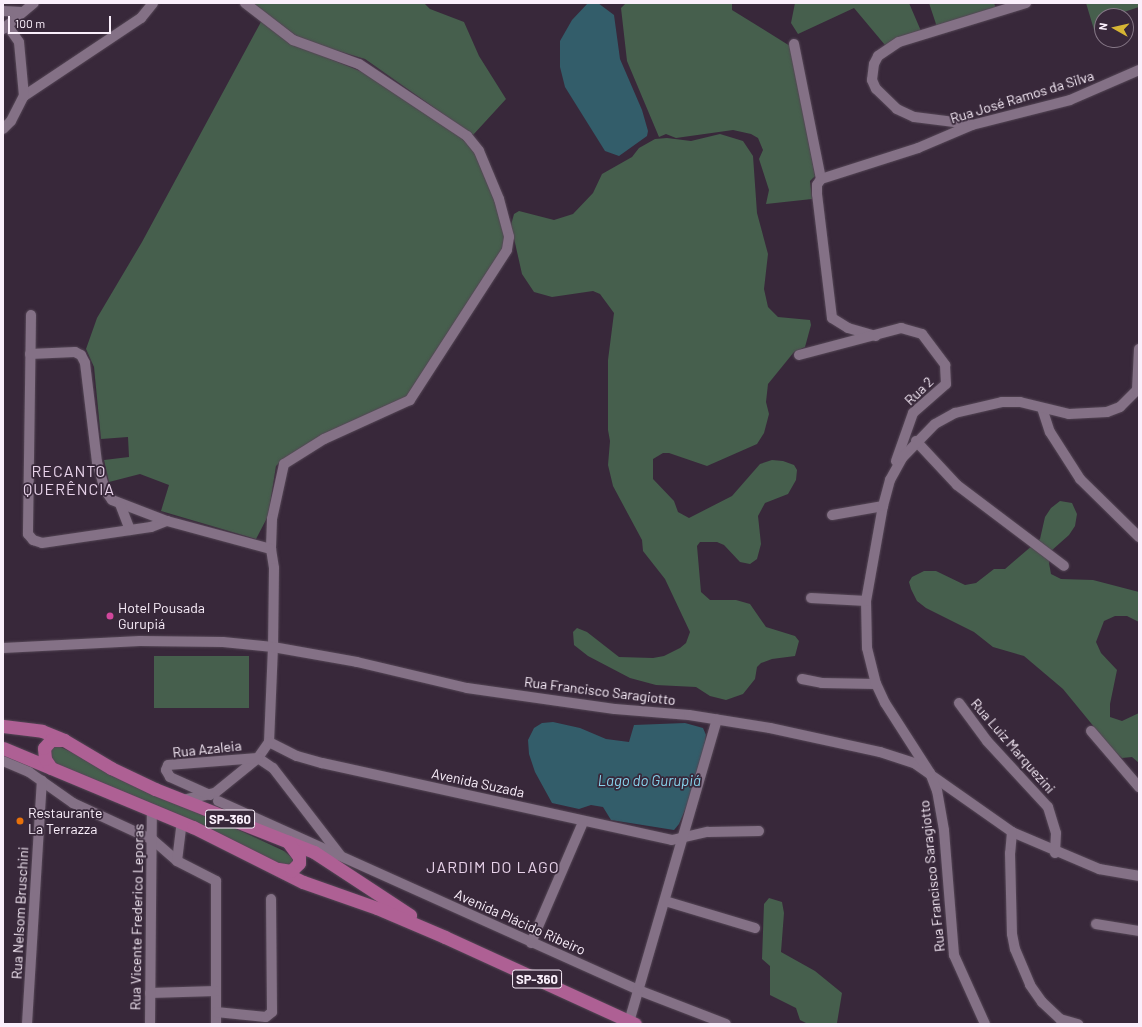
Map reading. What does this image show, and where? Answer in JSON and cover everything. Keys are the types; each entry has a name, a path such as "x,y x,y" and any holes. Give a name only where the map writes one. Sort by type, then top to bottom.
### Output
{"main road":[{"name":"SP-360","path":"3,726 42,731 64,740 111,768 180,800 286,840 337,865 389,902 446,937"},
{"path":"51,768 45,759 44,748 51,740 64,740"},
{"name":"SP-360","path":"3,748 182,823 266,866 446,937 632,1023"},
{"path":"266,866 288,871 297,867 299,857 286,840"}],"street":[{"path":"24,96 19,42 5,28 34,3"},
{"path":"3,129 11,121 24,96 141,18 153,3"},
{"path":"180,800 214,796 258,758 269,742 273,647 274,568 271,549 272,519 284,464 324,439 410,400 507,250 510,237 499,200 479,152 467,136 358,64 293,40 244,3"},
{"path":"972,124 914,117 897,109 876,89 872,80 874,64 878,56 899,42 1026,3"},
{"path":"3,11 22,12"},
{"path":"794,44 821,179 817,185 817,194 832,318 848,328 876,336"},
{"name":"Rua José Ramos da Silva","path":"821,179 918,148 972,124 1070,100 1139,70"},
{"path":"31,315 28,534 33,540 42,543 130,530 167,521"},
{"name":"Rua 2","path":"799,355 902,328 922,334 945,365 946,384 913,413 890,480"},
{"path":"1139,349 1138,391 1120,407 1107,412 1069,414 1020,402 980,405 955,413 935,424 916,441 902,458 890,480 883,506 866,601 867,648 876,684 894,719 930,773 1012,832 1099,869 1139,876"},
{"path":"30,354 67,351 81,355 86,363 100,477 112,500 167,521 271,549"},
{"path":"1042,408 1050,432 1080,479 1139,538"},
{"path":"916,441 957,485 1064,566"},
{"path":"120,504 130,530"},
{"path":"832,515 883,506"},
{"path":"811,598 866,601"},
{"name":"Rua Francisco Saragiotto","path":"3,648 140,641 223,642 273,647 357,662 467,688 770,728 880,752 914,763 930,773 937,791 944,830 954,955 985,1024"},
{"path":"802,679 822,683 876,684"},
{"name":"Rua Luiz Marquezini","path":"959,703 987,741 1048,807 1056,834 1056,852"},
{"path":"632,1023 638,990 684,838 717,720"},
{"path":"1091,731 1139,787"},
{"name":"Avenida Suzada","path":"269,742 297,756 322,763 583,822 672,840 708,832 759,831"},
{"path":"258,758 273,768 340,855"},
{"name":"Rua Azaleia","path":"214,796 170,777 166,770 168,765 258,758"},
{"path":"3,761 42,780 73,803 153,840 177,862 216,880 216,1024"},
{"name":"Rua Nelsom Bruschini","path":"27,1024 42,780"},
{"path":"214,796 234,821"},
{"name":"Avenida Plácido Ribeiro","path":"214,796 531,943 638,990 726,1024"},
{"name":"Rua Vicente Frederico Leporas","path":"150,1024 153,840 152,811"},
{"path":"531,943 583,822"},
{"path":"177,862 182,823"},
{"path":"1012,832 1010,853 1012,934 1015,949 1030,985 1042,1002 1060,1019 1078,1024"},
{"path":"216,1012 266,1016 272,1012 271,899"},
{"path":"665,901 755,928"},
{"path":"1096,924 1139,931"},
{"path":"150,993 216,991"}],"green space":[{"path":"252,3 424,3 430,9 464,22 479,56 506,99 473,135 365,59 302,40"},
{"path":"626,3 732,3 732,10 790,46 815,176 810,181 812,199 766,204 769,190 759,159 763,150 758,138 751,134 733,130 676,138 666,134 659,137 627,61 621,8"},
{"path":"795,3 909,3 921,31 885,45 854,8 798,34 791,23"},
{"path":"929,3 994,3 996,8 937,27"},
{"path":"1086,3 1139,3 1139,7 1134,9 1094,8 1094,30"},
{"path":"262,20 300,47 365,73 464,138 476,155 496,202 505,235 503,249 410,396 282,460 276,466 268,516 256,539 161,511 169,485 140,474 109,482 104,460 129,457 128,437 101,439 94,367 86,349 97,318 142,242"},
{"path":"720,134 743,141 753,156 757,213 768,254 764,289 768,307 778,317 810,320 811,325 805,347 794,352 768,384 766,402 769,414 764,433 757,444 707,466 669,453 663,453 653,459 653,479 674,501 678,512 689,518 732,496 760,464 772,460 783,461 794,465 797,470 796,480 788,494 765,503 758,516 761,544 757,559 750,564 740,562 724,545 717,542 700,542 697,546 701,592 710,600 736,600 750,604 766,627 795,636 799,641 795,656 772,659 761,663 757,667 755,679 743,694 726,700 710,696 696,687 656,685 630,678 588,656 574,645 573,632 577,628 587,632 619,657 653,658 664,656 680,648 686,643 690,632 665,579 643,551 642,540 613,486 608,465 610,441 608,430 608,360 614,313 600,294 593,291 552,297 534,292 522,274 511,225 514,214 519,211 554,220 573,214 593,193 602,174 632,157 639,148 655,139 667,138 691,141"},
{"path":"1060,501 1072,503 1077,514 1075,526 1069,535 1051,551 1049,563 1051,574 1061,579 1093,580 1139,592 1139,622 1127,616 1115,616 1104,621 1096,642 1101,653 1117,670 1110,704 1110,717 1122,721 1139,713 1139,763 1132,757 1122,758 1113,750 1063,689 1024,656 993,647 974,632 926,608 917,601 911,589 909,582 912,577 924,571 936,571 965,585 976,583 994,569 1005,569 1040,539 1045,517 1051,508"},
{"path":"154,656 249,656 249,708 154,708"},
{"path":"56,745 284,851 293,861 286,867 200,826 53,763 48,751"},
{"path":"769,898 782,902 784,913 781,952 815,971 842,993 837,1023 839,1024 808,1024 800,1020 796,1008 770,995 770,966 762,959 764,904"}],"water":[{"path":"588,3 598,3 614,15 620,59 642,110 648,131 647,136 619,156 605,151 565,87 560,67 560,41 572,20"},
{"name":"Lago do Gurupiá","path":"553,722 580,728 606,739 629,742 634,725 685,723 703,728 706,735 703,754 693,791 679,824 674,830 611,820 603,807 591,805 579,809 552,803 535,772 529,754 528,740 534,728 542,723"}],"place":[{"name":"Hotel Pousada Gurupiá","path":"110,616"},
{"name":"Restaurante La Terrazza","path":"20,821"}],"district":[{"name":"RECANTO QUERÊNCIA","path":"69,480"},
{"name":"JARDIM DO LAGO","path":"493,867"}]}
